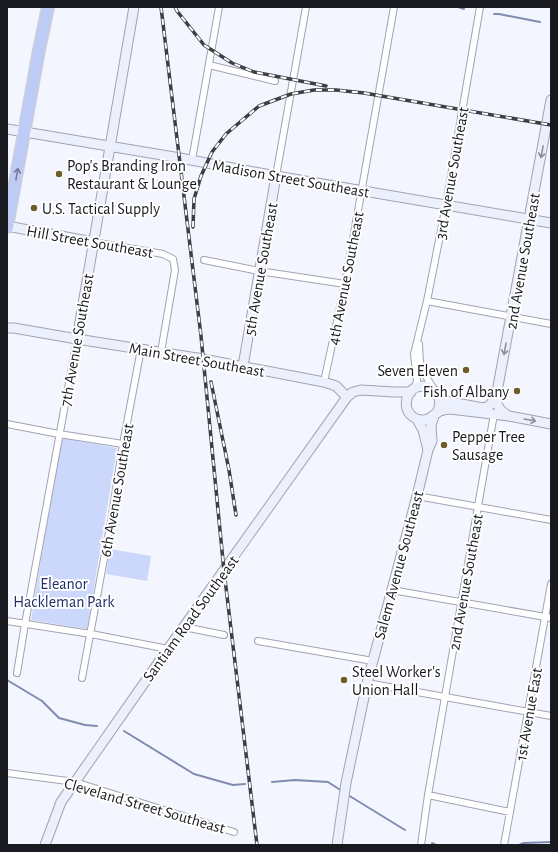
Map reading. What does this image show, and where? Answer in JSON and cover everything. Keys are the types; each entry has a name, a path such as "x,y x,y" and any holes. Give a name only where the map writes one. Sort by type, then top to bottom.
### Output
{"highway":[{"path":"7,226 48,7"},
{"path":"39,50 54,19 56,7"}],"main road":[{"name":"7th Avenue Southeast","path":"77,339 134,7"},
{"name":"2nd Avenue Southeast","path":"496,397 529,220 548,130 551,100"},
{"name":"Madison Street Southeast","path":"7,129 192,160 551,224"},
{"name":"5th Avenue Southeast","path":"243,366 276,176"},
{"name":"Hill Street Southeast","path":"7,226 93,242"},
{"name":"Main Street Southeast","path":"11,328 243,366 324,382 336,386 347,397"},
{"path":"379,392 402,392 423,386 437,394 444,401 483,408 489,406 496,397"},
{"path":"347,397 353,392 366,389 400,400 407,407"},
{"path":"412,390 408,394 406,401 407,407 410,414 417,419 424,420 445,409 450,409 509,416 551,424"},
{"path":"435,415 440,405 437,394"},
{"name":"Santiam Road Southeast","path":"45,845 61,802 347,397"},
{"path":"496,397 499,409 509,416"},
{"name":"Salem Avenue Southeast","path":"337,845 346,783 367,683 428,450 432,442 431,425 435,415"},
{"name":"Salem Avenue Southeast","path":"417,419 424,430 428,450"}],"street":[{"path":"192,160 220,7"},
{"name":"5th Avenue Southeast","path":"276,176 306,7"},
{"name":"4th Avenue Southeast","path":"324,382 345,284 394,7"},
{"name":"3rd Avenue Southeast","path":"412,390 417,382 414,354 427,301 446,205 480,7"},
{"path":"209,65 275,80"},
{"name":"Hill Street Southeast","path":"93,242 163,254 173,259 175,270 161,352"},
{"path":"204,260 259,271 345,284"},
{"path":"427,301 551,324"},
{"name":"3rd Avenue Southeast","path":"418,338 420,362 428,380 437,394"},
{"name":"7th Avenue Southeast","path":"17,673 77,339"},
{"name":"6th Avenue Southeast","path":"82,678 141,349"},
{"name":"2nd Avenue Southeast","path":"421,845 428,794 494,414"},
{"path":"7,424 123,444"},
{"path":"416,496 551,520"},
{"name":"1st Avenue East","path":"504,845 528,712 548,618 551,584"},
{"path":"392,590 548,618"},
{"path":"7,621 91,634 168,649"},
{"path":"184,627 224,635"},
{"path":"258,641 373,661"},
{"path":"367,683 551,716"},
{"name":"Cleveland Street Southeast","path":"7,773 75,782 234,832"},
{"path":"428,794 510,812"}],"green space":[{"name":"Eleanor Hackleman Park","path":"61,438 117,448 87,629 31,620"},
{"path":"110,549 151,556 147,581 106,574"}],"waterway":[{"path":"458,7 464,9"},
{"path":"494,14 540,22"},
{"path":"7,680 42,701 59,718 85,725 97,726"},
{"path":"124,731 194,774 233,785 245,784"},
{"path":"272,782 295,780 328,782 342,791"},
{"path":"348,795 405,830"},
{"path":"519,845 524,843 551,842"},
{"path":"432,843 436,845"}],"railway":[{"path":"161,7 201,336 224,571 257,845"},
{"path":"175,7 204,45 232,63 254,72 326,86"},
{"path":"193,227 194,199 201,176 212,152 226,134 259,106 291,94 314,90 336,90 364,93 551,125"},
{"path":"211,382 229,470 236,515"}],"place":[{"name":"Pop's Branding Iron Restaurant & Lounge","path":"59,174"},
{"name":"U.S. Tactical Supply","path":"34,208"},
{"name":"Seven Eleven","path":"466,370"},
{"name":"Fish of Albany","path":"517,391"},
{"name":"Pepper Tree Sausage","path":"444,445"},
{"name":"Steel Worker's Union Hall","path":"344,680"}]}
